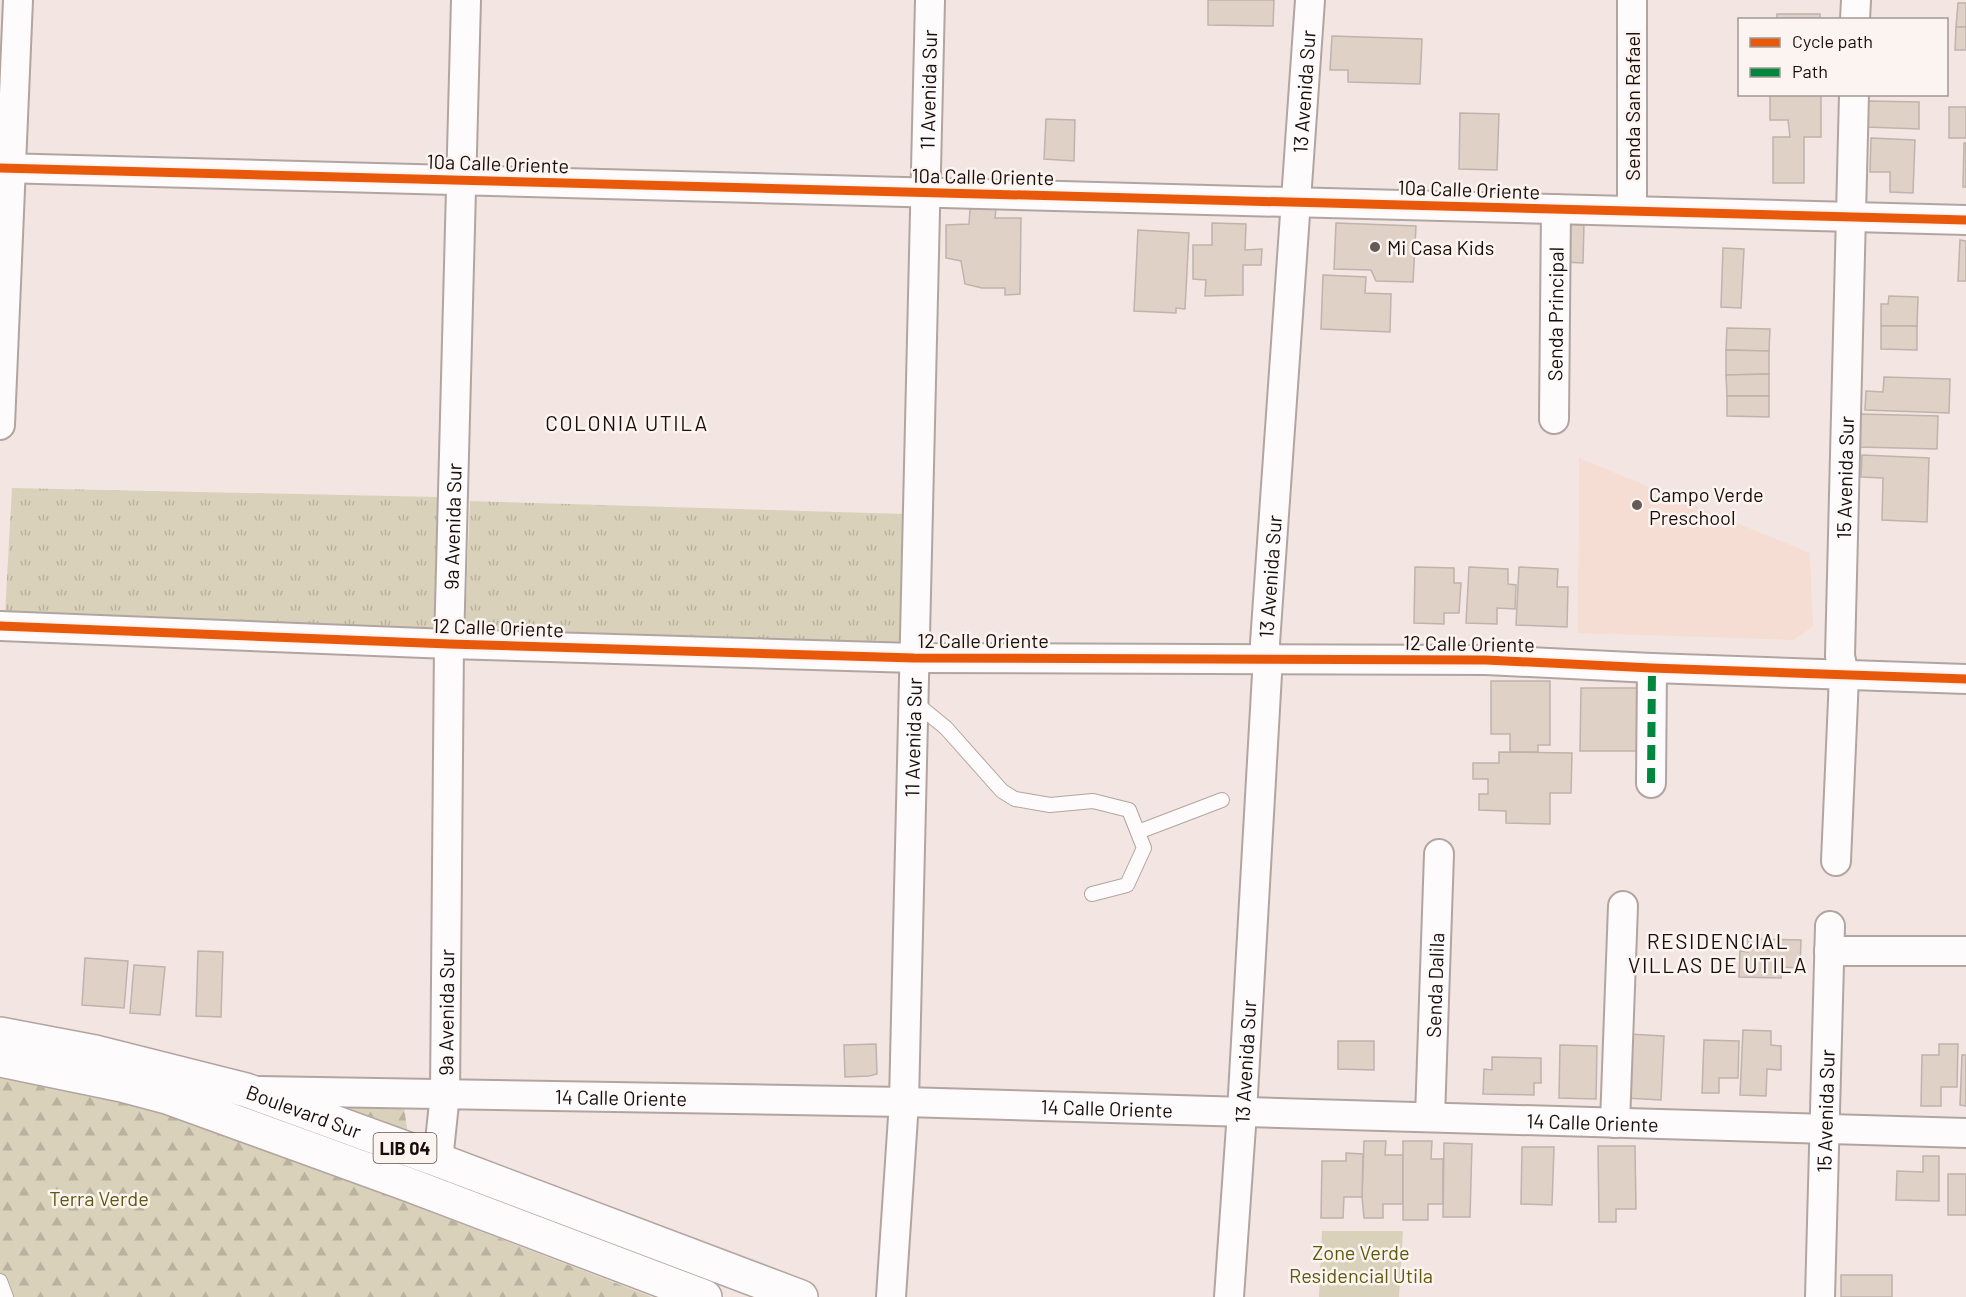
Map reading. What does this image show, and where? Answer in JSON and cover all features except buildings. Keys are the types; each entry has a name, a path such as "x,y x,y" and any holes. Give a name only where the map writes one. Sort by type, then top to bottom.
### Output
{"highway":[{"name":"Boulevard Sur","path":"0,1034 95,1052 246,1090 801,1297"},
{"name":"Boulevard Sur","path":"0,1060 110,1082 167,1097 407,1184 705,1297"}],"street":[{"path":"0,425 5,168 18,0"},
{"name":"9a Avenida Sur","path":"438,1160 445,1094 452,529 466,0"},
{"name":"11 Avenida Sur","path":"891,1297 904,1102 930,0"},
{"name":"13 Avenida Sur","path":"1229,1297 1267,674 1266,631 1310,0"},
{"name":"Senda San Rafael","path":"1632,0 1632,212"},
{"path":"1855,18 1856,0"},
{"name":"15 Avenida Sur","path":"1836,861 1844,674 1840,656 1854,96"},
{"name":"10a Calle Oriente","path":"5,168 1966,220"},
{"name":"Senda Principal","path":"1554,419 1556,210"},
{"name":"12 Calle Oriente","path":"0,626 450,644 914,658 1486,660 1966,679"},
{"path":"1652,668 1652,783"},
{"name":"Senda Dalila","path":"1430,1117 1439,854"},
{"path":"1615,1123 1623,906"},
{"name":"15 Avenida Sur","path":"1820,1297 1830,938 1966,951"},
{"name":"14 Calle Oriente","path":"246,1090 904,1102 1966,1133"}],"lane":[{"path":"913,702 946,728 1002,791 1016,799 1050,805 1093,801 1129,810 1144,848 1128,885 1092,894"},
{"path":"1138,832 1222,800"},
{"path":"0,1281 6,1297"}],"shaded area":[{"name":"Campo Verde Preschool","path":"1579,458 1810,553 1813,627 1793,640 1578,633"}],"green space":[{"path":"12,488 438,497 435,632 5,615"},
{"path":"470,501 905,514 900,644 465,628"},
{"name":"Terra Verde","path":"0,1073 165,1110 652,1297 0,1297"},
{"path":"334,1099 404,1107 409,1143 333,1111"},
{"name":"Zone Verde Residencial Utila","path":"1322,1231 1403,1231 1399,1297 1319,1297"}],"marked path":[{"path":"1651,783 1652,668"}],"cycle path":[{"path":"0,168 1966,220"},
{"path":"0,626 449,644 914,658 1486,660 1966,679"}],"place":[{"name":"Mi Casa Kids","path":"1375,247"},
{"name":"Campo Verde Preschool","path":"1637,505"}],"district":[{"name":"COLONIA UTILA","path":"627,422"},
{"name":"RESIDENCIAL VILLAS DE UTILA","path":"1718,952"}]}
